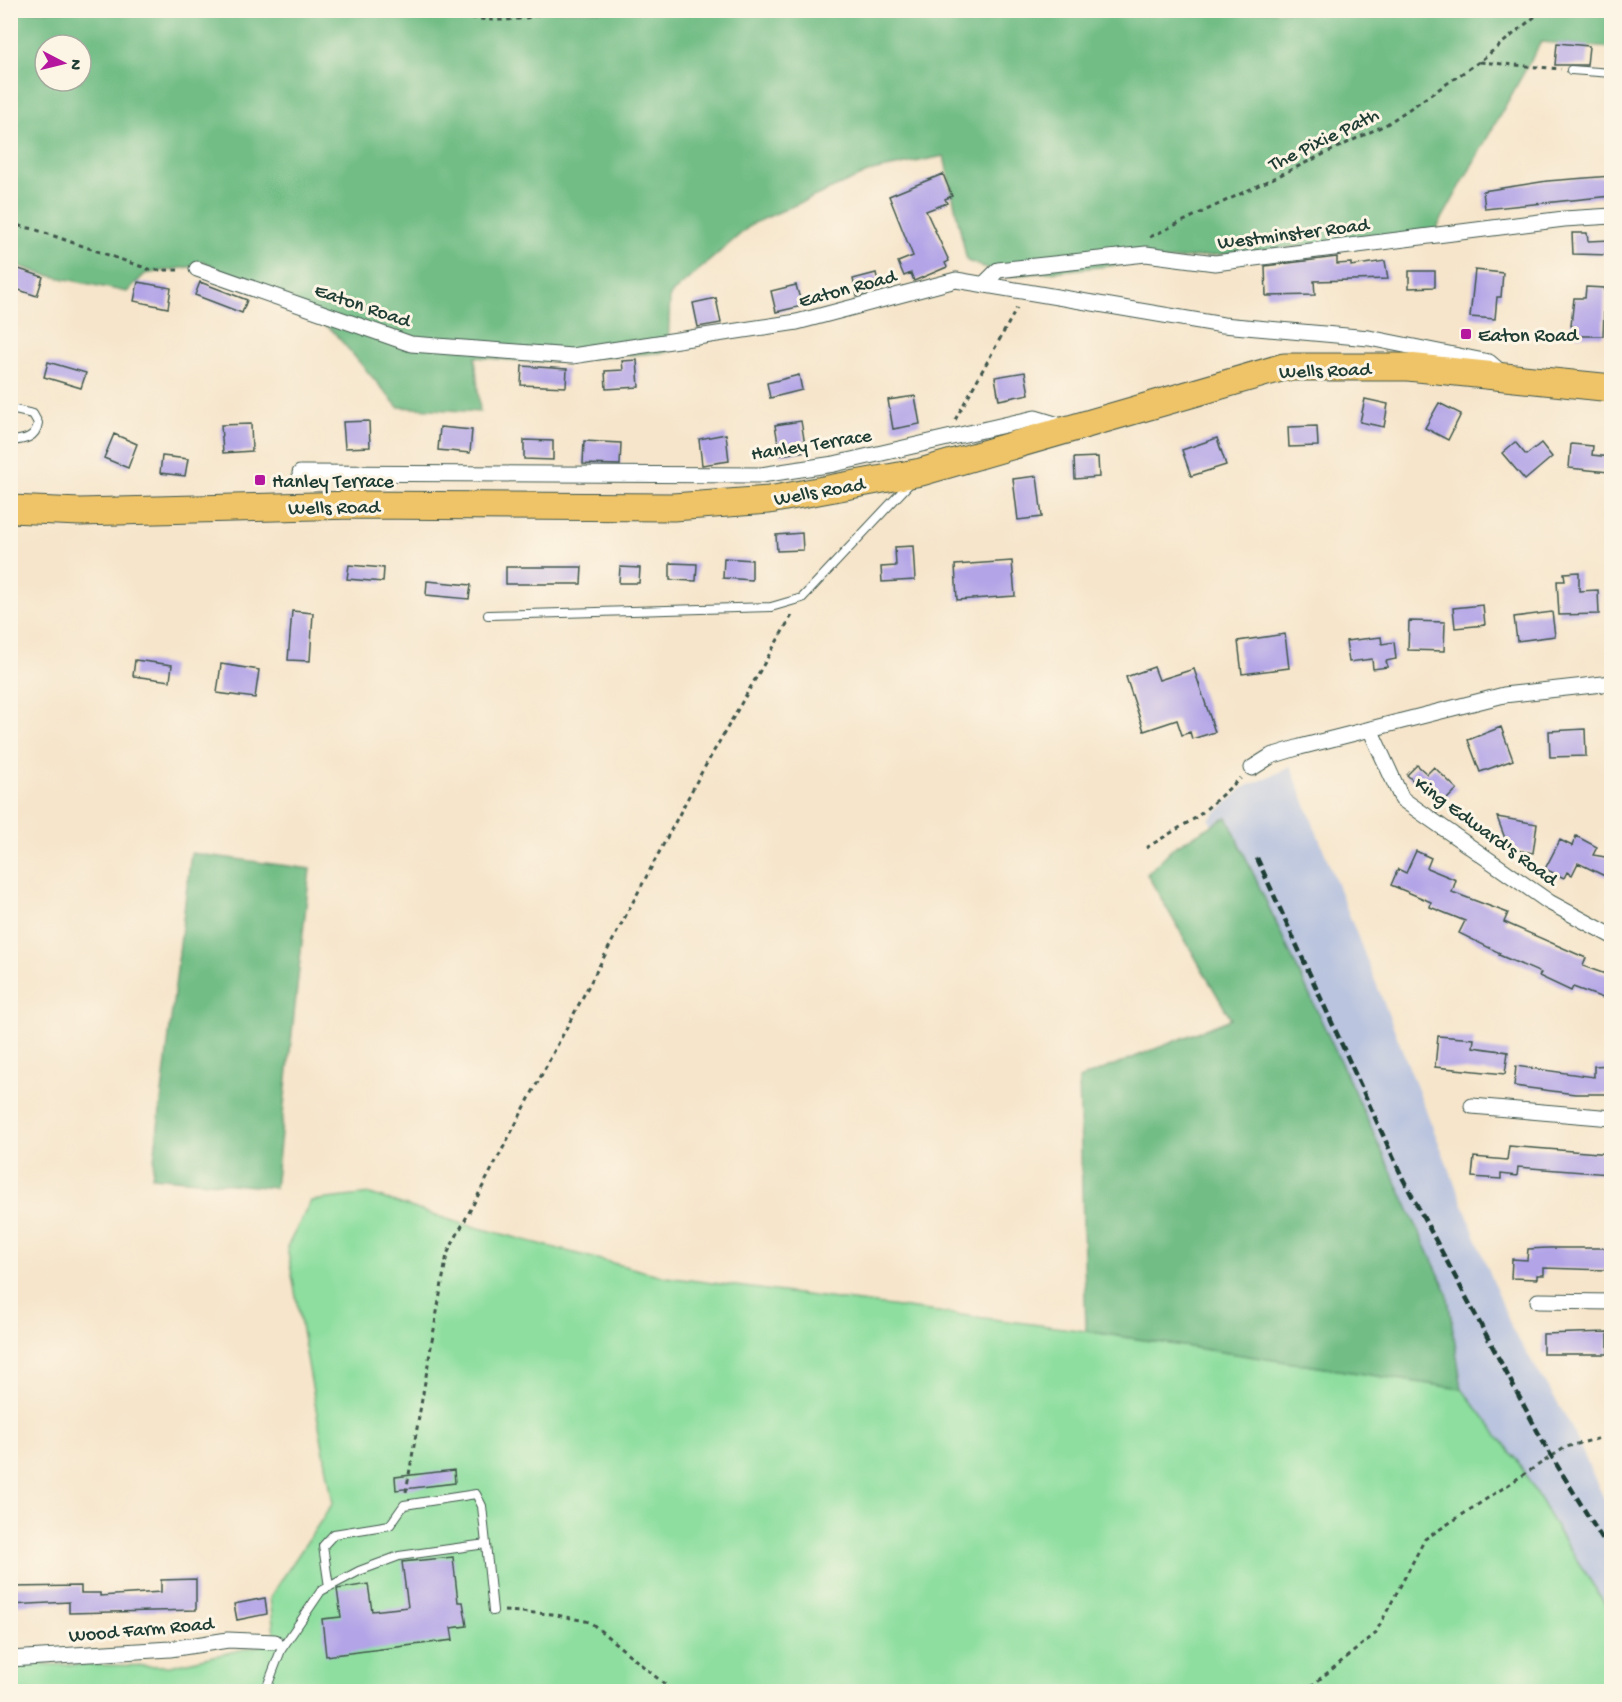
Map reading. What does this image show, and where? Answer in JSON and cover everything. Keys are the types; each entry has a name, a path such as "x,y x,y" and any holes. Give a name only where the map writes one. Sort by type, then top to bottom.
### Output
{"highway":[{"name":"Wells Road","path":"10,509 81,512 354,505 673,507 769,500 921,472 1284,367 1408,367 1611,388"}],"street":[{"name":"Westminster Road","path":"985,283 998,270 1146,254 1215,263 1553,221 1611,216"},
{"name":"Eaton Road","path":"197,269 411,344 572,356 797,322 956,280 1027,290 1223,325 1369,338 1489,362 1508,378"},
{"name":"Hanley Terrace","path":"300,473 761,475 834,464 1035,418 1070,428"},
{"path":"1252,768 1271,756 1504,695 1611,683"},
{"name":"King Edward's Road","path":"1370,729 1402,799 1549,902 1611,936"},
{"path":"1472,1106 1611,1118"},
{"path":"1538,1301 1611,1302"},
{"name":"Wood Farm Road","path":"10,1659 170,1649 228,1641 278,1646"}],"lane":[{"path":"1571,70 1611,73"},
{"path":"10,409 33,414 38,423 31,436 10,441"},
{"path":"488,615 771,607 802,598 921,472"},
{"path":"329,1587 323,1546 334,1534 390,1526 404,1505 476,1494 482,1506 493,1611"},
{"path":"266,1692 278,1646 321,1592 359,1571 399,1556 486,1544"}],"path":[{"path":"427,10 462,18 534,18 552,10"},
{"name":"The Pixie Path","path":"1140,241 1195,218 1387,124 1479,62 1543,10"},
{"path":"1479,62 1571,70"},
{"path":"10,224 34,229 151,270 197,269"},
{"path":"945,439 1027,290"},
{"path":"404,1505 447,1254 699,777 802,598"},
{"path":"1146,848 1197,817 1252,768"},
{"path":"1304,1692 1375,1634 1425,1539 1566,1447 1611,1435"},
{"path":"493,1611 552,1614 590,1622 674,1692"}],"shaded area":[{"path":"1291,767 1512,1329 1568,1420 1611,1514 1611,1614 1558,1531 1517,1460 1462,1389 1209,819 1243,788"}],"green space":[{"path":"11,11 1611,11 1611,48 1541,42 1434,233 1009,276 967,261 944,156 872,171 752,224 670,295 668,352 534,362 475,357 480,412 398,407 331,329 203,261 195,266 145,274 127,292 42,274 11,263 14,252 11,250"},
{"path":"1227,817 1447,1292 1462,1389 1086,1331 1079,1079 1231,1019 1147,874 1174,847"},
{"path":"191,853 310,869 275,1188 152,1177"},
{"path":"370,1194 456,1222 666,1277 1086,1331 1462,1389 1517,1460 1558,1531 1612,1614 1611,1692 11,1692 10,1664 170,1666 275,1642 270,1597 333,1503 287,1247 311,1201"}],"building":[{"path":"1557,43 1589,46 1587,65 1555,65"},
{"path":"943,174 952,196 945,199 947,203 926,211 949,261 945,263 947,267 914,281 911,273 904,276 898,262 913,256 889,196"},
{"path":"1611,176 1611,196 1485,209 1483,191 1547,181"},
{"path":"1572,233 1587,233 1588,241 1611,240 1611,255 1573,254"},
{"path":"1337,257 1337,264 1351,263 1351,266 1385,261 1388,279 1314,281 1315,295 1266,296 1265,266"},
{"path":"10,266 43,277 37,296 10,287"},
{"path":"1475,270 1503,273 1501,297 1497,297 1495,319 1470,317"},
{"path":"1409,271 1435,271 1435,287 1409,288"},
{"path":"876,273 880,290 857,296 853,279"},
{"path":"138,282 171,288 168,308 134,301"},
{"path":"200,282 247,300 242,313 195,295"},
{"path":"796,285 802,306 776,312 771,291"},
{"path":"1586,287 1605,288 1603,336 1577,336 1576,327 1571,326 1574,298 1585,298"},
{"path":"716,298 721,323 698,327 693,303"},
{"path":"637,360 639,387 606,389 605,371 623,370 622,361"},
{"path":"48,362 86,373 81,388 44,377"},
{"path":"522,366 567,369 566,387 521,385"},
{"path":"1025,372 1029,394 999,400 995,377"},
{"path":"799,375 802,390 770,398 767,383"},
{"path":"915,396 920,424 893,429 888,400"},
{"path":"1365,399 1388,404 1384,427 1360,422"},
{"path":"1439,403 1461,414 1448,440 1425,428"},
{"path":"369,421 370,447 345,448 343,422"},
{"path":"801,421 806,451 780,455 775,425"},
{"path":"251,424 252,451 223,453 221,425"},
{"path":"1317,426 1318,446 1289,447 1288,427"},
{"path":"440,427 472,430 470,453 438,450"},
{"path":"114,434 137,444 128,468 104,458"},
{"path":"726,434 729,461 702,465 699,439"},
{"path":"1217,438 1226,465 1191,476 1182,450"},
{"path":"524,440 553,441 553,460 524,459"},
{"path":"584,441 621,443 620,465 583,464"},
{"path":"1515,442 1526,455 1541,443 1552,457 1525,480 1502,453"},
{"path":"1571,444 1593,446 1592,455 1611,457 1609,472 1569,468"},
{"path":"162,456 188,459 185,476 160,473"},
{"path":"1098,457 1099,477 1075,479 1074,458"},
{"path":"1037,476 1042,517 1018,520 1013,479"},
{"path":"802,533 803,550 777,551 776,535"},
{"path":"913,546 915,580 882,582 881,567 896,566 895,547"},
{"path":"724,558 752,560 752,580 723,578"},
{"path":"1012,561 1015,596 957,600 955,565"},
{"path":"670,563 697,564 696,581 670,580"},
{"path":"349,565 384,568 383,582 347,579"},
{"path":"506,567 582,567 581,584 506,584"},
{"path":"620,567 640,568 639,583 619,583"},
{"path":"1579,572 1579,591 1598,590 1599,614 1559,615 1557,581 1565,581 1564,573"},
{"path":"427,581 471,585 469,599 426,595"},
{"path":"1483,605 1485,625 1455,628 1453,608"},
{"path":"292,611 313,613 310,661 288,660"},
{"path":"1552,612 1555,636 1517,641 1514,617"},
{"path":"1409,621 1445,622 1444,651 1408,650"},
{"path":"1285,634 1289,668 1242,674 1238,641"},
{"path":"1381,637 1382,644 1394,642 1396,659 1386,661 1388,667 1373,669 1372,659 1349,662 1346,641"},
{"path":"135,660 172,665 170,681 133,676"},
{"path":"221,664 259,670 255,698 217,693"},
{"path":"1154,667 1159,680 1194,669 1215,732 1192,739 1190,732 1182,735 1177,720 1144,731 1126,677"},
{"path":"1501,727 1513,760 1480,772 1468,740"},
{"path":"1585,729 1586,756 1550,757 1549,731"},
{"path":"1417,765 1427,774 1434,767 1457,789 1440,806 1407,775"},
{"path":"1497,817 1537,824 1533,853 1509,849"},
{"path":"1576,836 1597,847 1593,855 1611,858 1611,879 1578,863 1572,875 1567,872 1564,878 1545,869 1560,840 1572,846"},
{"path":"1416,851 1431,858 1427,868 1456,880 1452,892 1508,913 1504,922 1586,958 1583,966 1611,976 1611,1001 1573,987 1571,991 1539,976 1541,973 1499,955 1500,953 1459,933 1465,921 1430,907 1431,902 1391,885 1398,869 1406,873"},
{"path":"1438,1036 1474,1039 1473,1047 1508,1052 1505,1074 1435,1067"},
{"path":"1611,1065 1611,1094 1575,1094 1514,1086 1516,1066 1594,1077 1594,1066"},
{"path":"1509,1146 1611,1154 1609,1174 1518,1167 1517,1176 1501,1174 1501,1179 1472,1177 1474,1157 1507,1160"},
{"path":"1607,1248 1606,1270 1544,1268 1544,1275 1537,1275 1537,1279 1511,1278 1512,1259 1527,1260 1528,1249"},
{"path":"1608,1332 1608,1354 1543,1354 1543,1334"},
{"path":"454,1470 455,1483 396,1490 395,1477"},
{"path":"453,1557 458,1602 463,1602 467,1626 451,1628 453,1640 326,1656 322,1619 341,1617 337,1589 368,1584 372,1611 408,1607 402,1562"},
{"path":"196,1579 196,1610 69,1613 69,1602 10,1605 10,1587 81,1586 81,1593 100,1593 100,1596 161,1592 161,1580"},
{"path":"265,1598 267,1614 237,1620 234,1604"}],"railway":[{"path":"1257,858 1403,1179 1547,1449 1612,1555"}],"place":[{"name":"Eaton Road","path":"1466,334"},
{"name":"Hanley Terrace","path":"260,480"}]}
